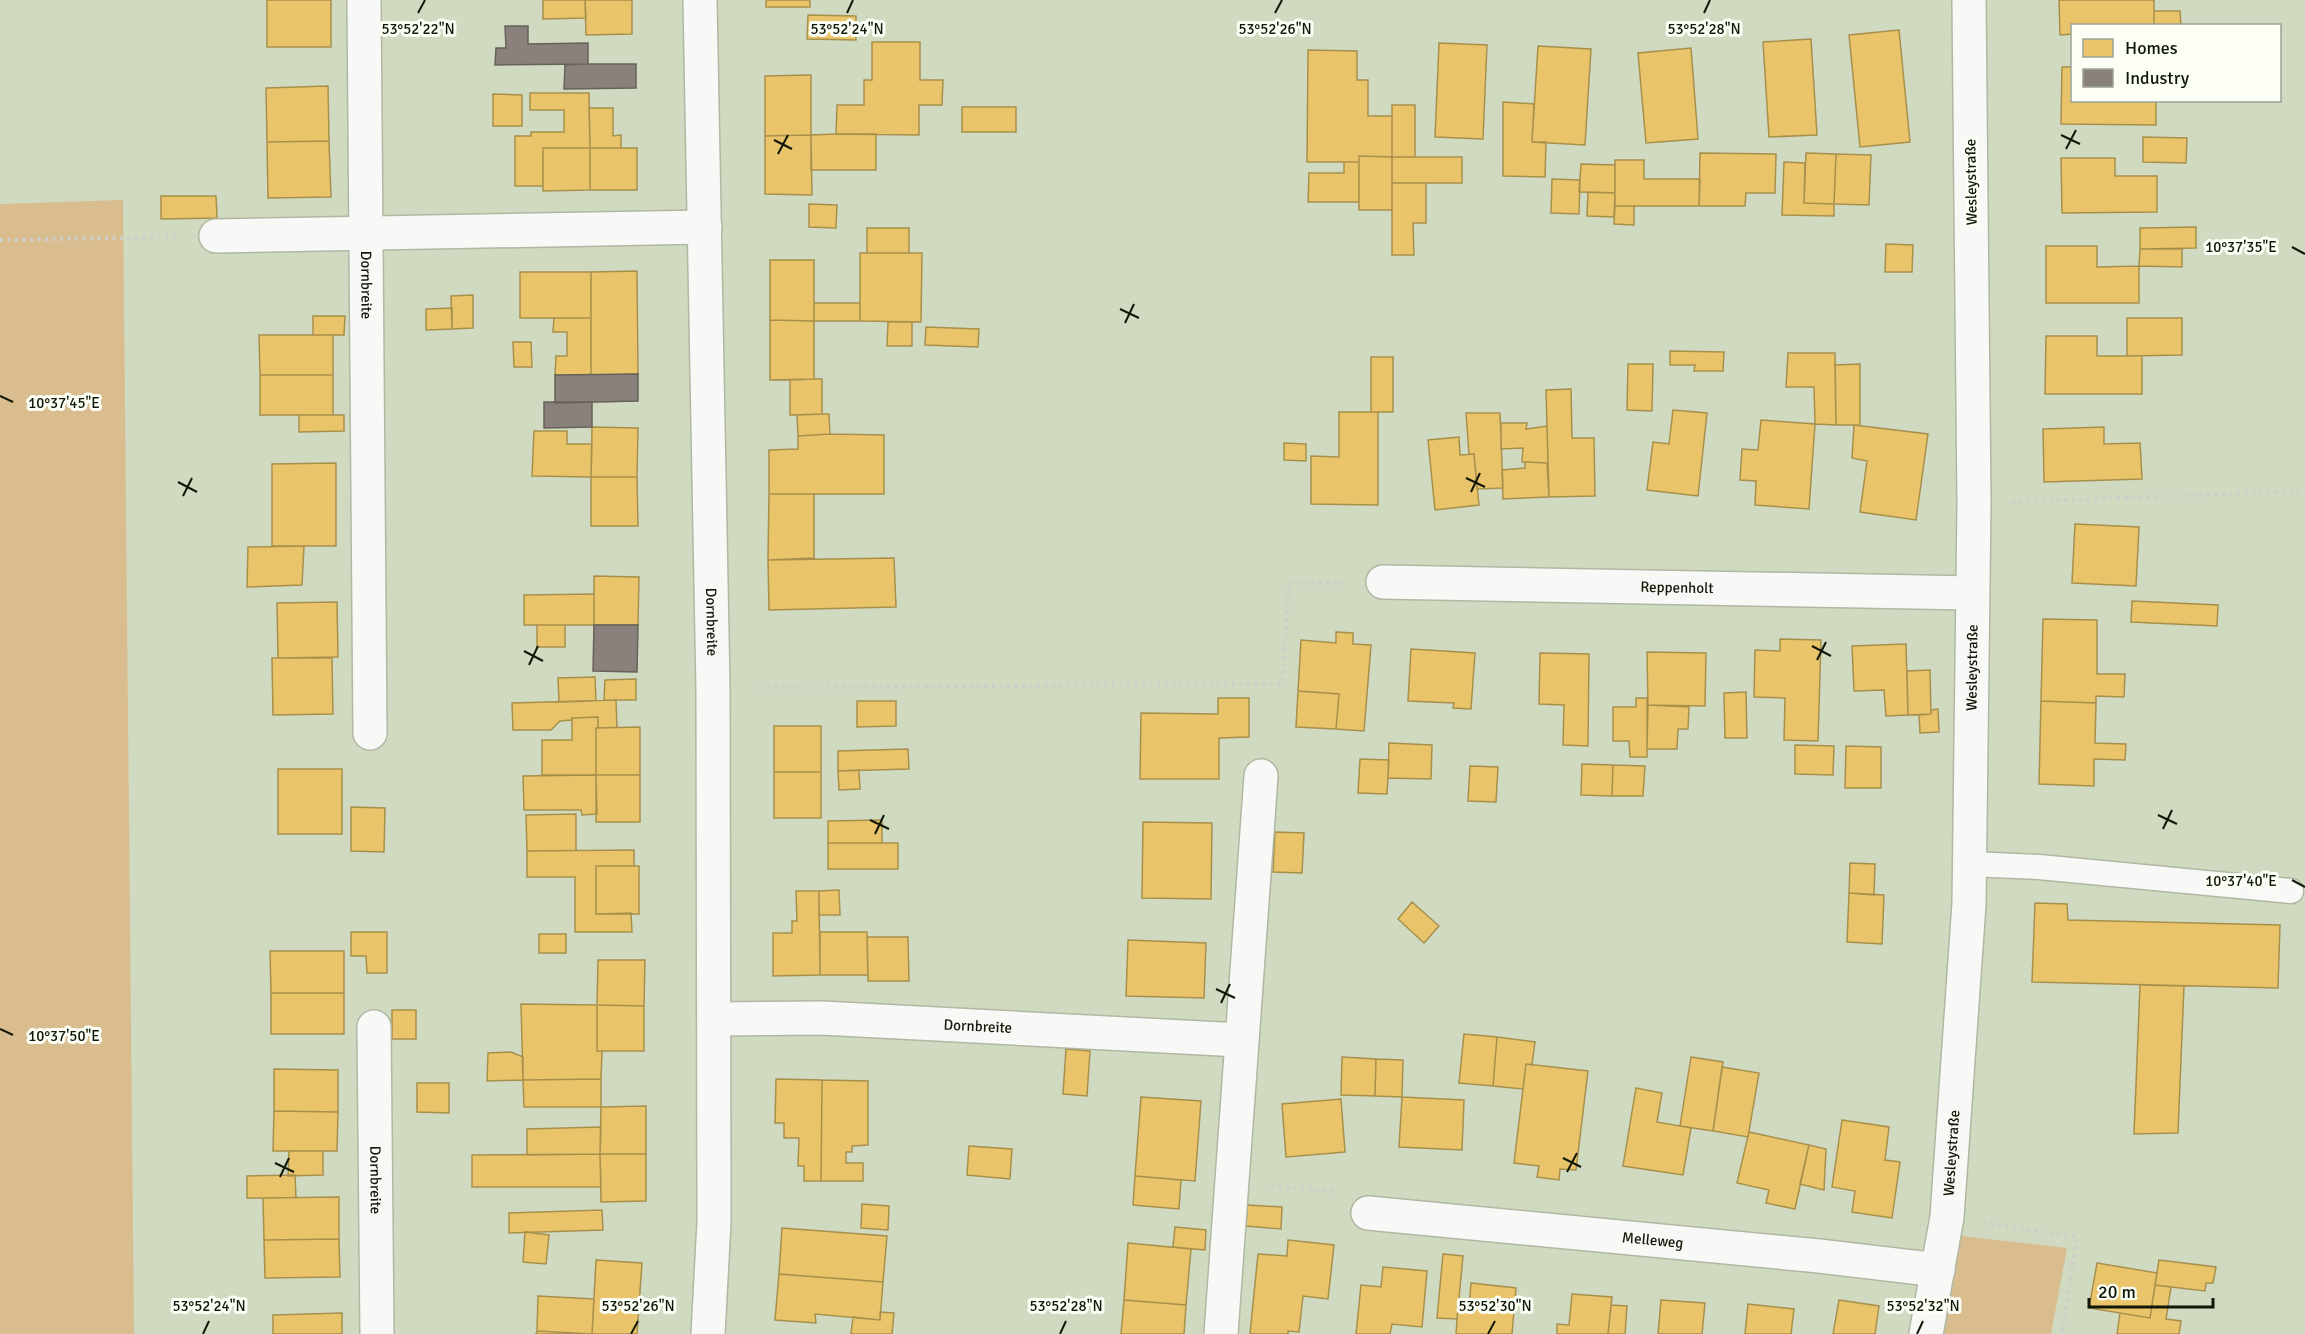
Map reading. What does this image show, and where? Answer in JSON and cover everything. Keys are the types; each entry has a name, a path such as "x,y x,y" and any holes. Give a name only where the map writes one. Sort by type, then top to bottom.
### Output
{"street":[{"name":"Dornbreite","path":"364,0 370,733"},
{"name":"Dornbreite","path":"700,0 713,688 714,1222 708,1334"},
{"name":"Wesleystraße","path":"1926,1334 1947,1217 1969,904 1974,503 1969,0"},
{"name":"Dornbreite","path":"216,236 705,227"},
{"name":"Reppenholt","path":"1383,582 1972,593"},
{"path":"1221,1334 1240,1080 1240,1041 1261,776"},
{"name":"Dornbreite","path":"714,1019 822,1018 1240,1041"},
{"name":"Dornbreite","path":"374,1028 376,1334"},
{"name":"Melleweg","path":"1368,1212 1819,1256 1938,1270"}],"lane":[{"path":"1969,864 2039,867 2292,891"}],"path":[{"path":"0,240 216,236"},
{"path":"1974,503 2305,491"},
{"path":"713,688 1282,684 1289,584 1383,582"},
{"path":"1262,1185 1353,1193 1368,1212"},
{"path":"1947,1217 2077,1238 2062,1334"}],"shaded area":[{"path":"123,200 134,1334 0,1334 0,204"},
{"path":"1961,1236 2067,1248 2051,1334 1944,1334"}],"building: Homes":[{"path":"267,0 331,0 331,47 267,47"},
{"path":"543,0 585,0 586,18 543,19"},
{"path":"585,0 632,0 632,34 586,35"},
{"path":"766,0 810,0 810,7 766,7"},
{"path":"2059,0 2154,0 2154,24 2071,24 2071,34 2060,35"},
{"path":"2154,11 2180,11 2181,24 2154,24"},
{"path":"808,15 856,16 856,40 807,39"},
{"path":"1899,30 1910,142 1860,147 1849,35"},
{"path":"1811,39 1817,135 1769,137 1763,42"},
{"path":"872,42 920,42 920,80 943,80 942,105 919,105 919,135 836,134 837,105 864,105 864,80 872,80"},
{"path":"1439,43 1487,45 1483,139 1435,137"},
{"path":"1538,46 1591,49 1585,145 1532,142"},
{"path":"1691,48 1698,139 1646,143 1638,53"},
{"path":"1308,50 1357,51 1357,80 1368,80 1368,116 1392,116 1392,157 1359,156 1359,162 1307,162"},
{"path":"2062,67 2071,67 2071,102 2156,102 2156,125 2061,124"},
{"path":"811,75 811,135 765,136 765,76"},
{"path":"328,86 329,141 267,142 266,88"},
{"path":"530,93 589,93 590,148 543,148 543,186 515,186 515,136 531,136 531,132 564,132 564,110 530,110"},
{"path":"493,94 522,95 522,126 493,126"},
{"path":"1503,102 1534,104 1532,142 1546,142 1545,177 1503,176"},
{"path":"1392,105 1415,105 1415,157 1392,157"},
{"path":"962,107 1016,107 1016,132 962,132"},
{"path":"589,108 613,108 613,136 621,135 621,148 590,148"},
{"path":"876,134 876,170 811,170 811,135"},
{"path":"811,135 812,195 765,194 765,136"},
{"path":"2143,137 2187,138 2186,163 2143,162"},
{"path":"329,141 331,197 268,198 267,142"},
{"path":"543,148 590,148 590,190 543,191"},
{"path":"590,148 637,148 637,190 590,190"},
{"path":"1700,153 1776,154 1775,193 1746,193 1745,206 1699,206"},
{"path":"1806,153 1836,154 1834,204 1804,203"},
{"path":"1836,154 1871,155 1869,205 1834,204"},
{"path":"1359,156 1392,157 1392,210 1359,210"},
{"path":"1392,157 1462,157 1462,183 1392,183"},
{"path":"2061,158 2115,158 2115,176 2157,176 2157,212 2062,213"},
{"path":"1615,160 1644,160 1644,179 1700,179 1699,206 1615,206"},
{"path":"1344,162 1359,162 1359,202 1308,202 1309,173 1344,173"},
{"path":"1784,162 1805,163 1804,203 1834,204 1834,216 1782,215"},
{"path":"1581,164 1615,165 1615,193 1579,192"},
{"path":"1552,179 1580,180 1579,214 1551,213"},
{"path":"1392,183 1426,183 1426,223 1413,223 1414,255 1392,255"},
{"path":"1588,192 1615,193 1614,217 1587,216"},
{"path":"161,196 216,196 217,218 161,219"},
{"path":"809,204 837,205 836,228 809,227"},
{"path":"1615,206 1634,206 1634,225 1614,224"},
{"path":"2196,227 2196,248 2140,249 2140,228"},
{"path":"867,228 909,228 909,253 867,253"},
{"path":"1886,244 1913,245 1912,272 1885,272"},
{"path":"2046,246 2097,246 2097,267 2139,266 2139,303 2046,303"},
{"path":"2140,249 2182,249 2182,267 2139,266"},
{"path":"860,253 922,253 921,322 860,321"},
{"path":"770,260 814,260 814,321 770,320"},
{"path":"637,271 638,374 591,376 591,272"},
{"path":"520,272 591,272 591,318 520,318"},
{"path":"473,295 473,328 452,329 451,296"},
{"path":"814,303 860,303 860,321 814,321"},
{"path":"452,308 452,329 426,330 426,309"},
{"path":"313,316 345,316 344,335 313,335"},
{"path":"554,318 591,318 591,376 555,375 556,356 567,356 567,332 553,332"},
{"path":"2127,318 2182,318 2182,355 2127,356"},
{"path":"770,320 814,321 814,379 770,380"},
{"path":"888,322 912,322 912,346 887,346"},
{"path":"926,327 979,329 978,347 925,345"},
{"path":"259,335 333,335 333,375 260,375"},
{"path":"2046,336 2097,336 2097,356 2142,356 2142,394 2045,394"},
{"path":"513,342 531,342 532,367 514,367"},
{"path":"1670,351 1724,352 1723,371 1694,371 1695,365 1670,365"},
{"path":"1788,353 1835,353 1836,425 1815,424 1814,387 1786,387"},
{"path":"1371,357 1393,357 1393,412 1371,412"},
{"path":"1628,364 1653,364 1652,411 1627,410"},
{"path":"1860,364 1860,425 1836,425 1835,365"},
{"path":"260,375 333,375 333,415 260,415"},
{"path":"822,379 822,414 790,415 790,380"},
{"path":"1571,389 1572,438 1594,438 1595,496 1549,497 1546,390"},
{"path":"1673,410 1707,413 1698,496 1647,490 1653,442 1669,444"},
{"path":"1339,412 1378,412 1378,505 1311,504 1311,456 1339,457"},
{"path":"1466,413 1500,413 1503,488 1477,489 1474,454 1469,454"},
{"path":"829,414 830,434 798,436 797,415"},
{"path":"299,415 344,415 344,431 299,432"},
{"path":"1761,420 1815,424 1809,509 1755,505 1756,481 1740,480 1742,449 1758,450"},
{"path":"1501,423 1527,423 1526,429 1547,426 1548,463 1522,462 1523,448 1501,449"},
{"path":"1854,425 1928,434 1916,520 1860,512 1867,461 1852,458"},
{"path":"592,427 638,428 637,477 591,477"},
{"path":"2104,427 2104,444 2140,443 2142,479 2044,482 2043,429"},
{"path":"534,431 567,431 567,444 592,444 591,477 532,476"},
{"path":"884,435 884,494 769,494 769,450 798,449 798,436"},
{"path":"1459,437 1460,455 1474,454 1479,505 1435,510 1428,440"},
{"path":"1284,443 1306,444 1306,461 1284,460"},
{"path":"1525,462 1547,463 1549,497 1503,499 1502,470 1525,468"},
{"path":"336,463 336,546 272,546 272,464"},
{"path":"591,477 637,477 638,526 591,526"},
{"path":"769,494 814,494 814,558 768,560"},
{"path":"2075,524 2139,527 2136,586 2072,583"},
{"path":"304,546 302,585 247,587 248,547"},
{"path":"894,558 896,607 769,610 768,560"},
{"path":"594,576 639,577 638,625 594,625"},
{"path":"594,594 594,625 524,625 524,595"},
{"path":"2132,601 2218,605 2217,626 2131,622"},
{"path":"337,602 338,657 278,658 277,603"},
{"path":"2043,619 2097,620 2097,674 2125,674 2124,697 2096,696 2096,703 2041,701"},
{"path":"537,625 565,625 565,647 537,647"},
{"path":"1336,632 1353,633 1353,644 1371,645 1364,731 1336,729 1339,694 1298,691 1301,640 1336,643"},
{"path":"1780,639 1821,640 1818,741 1784,740 1785,698 1754,697 1755,650 1780,651"},
{"path":"1906,644 1908,715 1886,716 1884,690 1854,691 1852,646"},
{"path":"1411,649 1475,653 1471,709 1453,708 1454,703 1408,701"},
{"path":"1647,652 1706,653 1705,706 1648,705"},
{"path":"1540,653 1589,654 1588,746 1563,745 1564,705 1539,704"},
{"path":"272,658 332,658 333,714 273,715"},
{"path":"1930,670 1931,714 1908,715 1907,671"},
{"path":"595,677 596,701 559,702 558,678"},
{"path":"636,679 636,700 604,700 605,680"},
{"path":"1298,691 1339,694 1336,729 1296,727"},
{"path":"1746,692 1747,738 1725,738 1724,693"},
{"path":"1218,698 1249,698 1249,737 1219,738 1219,779 1140,779 1141,713 1218,714"},
{"path":"1636,698 1647,698 1647,757 1630,757 1629,741 1613,741 1613,707 1636,707"},
{"path":"616,700 617,728 598,728 598,717 560,721 551,730 513,730 512,703"},
{"path":"857,701 896,701 896,726 857,727"},
{"path":"2041,701 2096,703 2095,743 2126,744 2125,760 2094,759 2094,786 2039,784"},
{"path":"1648,705 1689,707 1688,729 1678,729 1677,749 1647,749"},
{"path":"1938,709 1939,732 1920,733 1919,715 1931,714 1931,710"},
{"path":"598,717 596,775 542,775 542,740 572,740 572,718"},
{"path":"774,726 821,726 821,772 774,772"},
{"path":"640,727 640,775 596,775 596,728"},
{"path":"1389,743 1432,745 1431,779 1388,778"},
{"path":"1795,745 1834,746 1833,775 1795,774"},
{"path":"1846,746 1881,747 1881,788 1845,788"},
{"path":"908,749 909,769 838,771 838,751"},
{"path":"1360,759 1389,760 1387,794 1358,793"},
{"path":"1582,764 1613,765 1612,796 1581,795"},
{"path":"1613,765 1645,766 1643,796 1612,796"},
{"path":"1470,766 1498,767 1496,802 1468,801"},
{"path":"278,769 342,769 342,834 278,834"},
{"path":"859,770 860,789 839,790 838,771"},
{"path":"774,772 821,772 821,818 774,818"},
{"path":"596,775 597,814 582,815 581,810 524,810 523,776"},
{"path":"596,775 640,775 640,822 596,822"},
{"path":"351,807 385,808 384,852 351,851"},
{"path":"576,814 576,851 527,851 526,815"},
{"path":"882,820 882,843 828,843 828,821"},
{"path":"1143,822 1212,823 1211,899 1142,898"},
{"path":"1275,832 1304,833 1302,873 1273,872"},
{"path":"828,843 898,843 898,869 828,869"},
{"path":"634,850 634,866 596,866 596,914 631,913 632,932 575,932 575,877 527,877 527,851"},
{"path":"1850,863 1875,864 1874,895 1849,893"},
{"path":"596,866 639,866 639,914 596,914"},
{"path":"839,890 840,915 819,915 819,891"},
{"path":"796,891 819,891 820,975 773,976 773,933 792,933 792,921 797,921"},
{"path":"1849,893 1884,895 1882,944 1847,942"},
{"path":"1412,902 1439,926 1424,943 1398,919"},
{"path":"2035,903 2067,904 2068,920 2280,925 2278,988 2032,982"},
{"path":"351,932 387,932 387,973 367,973 366,956 351,956"},
{"path":"820,932 867,932 868,975 820,975"},
{"path":"539,934 566,934 566,953 539,953"},
{"path":"867,937 908,937 909,981 868,981"},
{"path":"1128,940 1206,943 1204,998 1126,996"},
{"path":"270,951 344,951 344,993 271,993"},
{"path":"598,960 645,960 644,1006 597,1005"},
{"path":"2140,985 2184,986 2178,1133 2134,1134"},
{"path":"271,993 344,993 344,1034 271,1034"},
{"path":"521,1004 597,1005 597,1051 602,1051 601,1079 523,1080"},
{"path":"597,1005 644,1006 644,1051 597,1051"},
{"path":"392,1010 416,1010 416,1039 392,1039"},
{"path":"1464,1034 1497,1037 1493,1086 1459,1083"},
{"path":"1497,1037 1535,1042 1532,1065 1526,1064 1523,1089 1493,1086"},
{"path":"1066,1049 1090,1051 1087,1096 1063,1094"},
{"path":"511,1052 523,1057 523,1080 487,1081 488,1053"},
{"path":"1342,1057 1376,1059 1375,1096 1341,1095"},
{"path":"1691,1057 1723,1062 1713,1131 1680,1126"},
{"path":"1376,1059 1403,1060 1402,1097 1375,1096"},
{"path":"1526,1064 1588,1071 1576,1170 1560,1169 1559,1180 1537,1177 1539,1166 1514,1163"},
{"path":"1722,1067 1759,1073 1748,1137 1713,1131"},
{"path":"274,1069 338,1070 338,1112 274,1111"},
{"path":"601,1079 601,1107 524,1107 523,1080"},
{"path":"776,1079 822,1080 821,1181 804,1181 804,1166 798,1166 799,1138 784,1138 784,1123 775,1123"},
{"path":"822,1080 868,1081 868,1145 852,1146 852,1152 846,1152 846,1163 863,1163 863,1181 821,1181"},
{"path":"417,1083 449,1083 449,1113 417,1112"},
{"path":"1636,1088 1662,1093 1657,1122 1691,1128 1683,1175 1623,1166"},
{"path":"1141,1097 1201,1101 1195,1181 1135,1176"},
{"path":"1402,1097 1464,1100 1462,1150 1399,1147"},
{"path":"1341,1099 1345,1152 1286,1157 1282,1104"},
{"path":"646,1106 646,1154 600,1154 601,1107"},
{"path":"274,1111 338,1112 337,1151 273,1151"},
{"path":"1842,1120 1889,1127 1885,1160 1900,1162 1892,1218 1852,1212 1855,1191 1832,1187"},
{"path":"601,1127 600,1154 527,1155 527,1129"},
{"path":"1749,1132 1809,1145 1795,1209 1766,1203 1769,1190 1737,1183"},
{"path":"1809,1145 1826,1149 1824,1190 1800,1184"},
{"path":"969,1146 1012,1149 1010,1179 967,1175"},
{"path":"289,1151 323,1151 323,1175 288,1176"},
{"path":"600,1154 601,1187 472,1187 472,1155"},
{"path":"600,1154 646,1154 646,1201 601,1202"},
{"path":"295,1175 296,1198 247,1198 247,1176"},
{"path":"1135,1176 1181,1180 1179,1209 1133,1205"},
{"path":"339,1197 339,1239 264,1240 263,1198"},
{"path":"862,1204 889,1206 888,1230 861,1228"},
{"path":"1247,1205 1282,1207 1281,1229 1246,1226"},
{"path":"602,1210 603,1230 509,1233 509,1213"},
{"path":"1175,1227 1206,1230 1205,1250 1173,1247"},
{"path":"782,1228 887,1236 883,1282 779,1274"},
{"path":"525,1232 549,1235 546,1264 523,1262"},
{"path":"339,1239 340,1277 265,1278 264,1240"},
{"path":"1288,1240 1334,1245 1328,1299 1303,1296 1299,1332 1250,1334 1258,1254 1287,1256"},
{"path":"1128,1243 1191,1249 1186,1305 1124,1300"},
{"path":"1443,1254 1463,1256 1457,1319 1437,1318"},
{"path":"596,1260 642,1263 637,1334 592,1334"},
{"path":"2159,1260 2216,1267 2213,1283 2206,1283 2205,1291 2155,1285"},
{"path":"2097,1263 2157,1273 2150,1318 2089,1308"},
{"path":"1383,1267 1427,1271 1422,1327 1392,1324 1390,1334 1356,1334 1361,1285 1381,1287"},
{"path":"779,1274 883,1282 880,1320 815,1314 816,1323 775,1320"},
{"path":"1471,1283 1516,1288 1512,1334 1456,1334 1458,1307 1469,1308"},
{"path":"2155,1285 2171,1287 2166,1319 2181,1321 2179,1334 2117,1334 2120,1313 2150,1318"},
{"path":"1572,1294 1612,1297 1608,1334 1557,1334 1557,1324 1569,1325"},
{"path":"538,1296 594,1299 592,1334 537,1331"},
{"path":"1124,1300 1186,1305 1184,1334 1121,1334"},
{"path":"1661,1300 1705,1303 1702,1334 1658,1334"},
{"path":"1839,1300 1879,1306 1875,1334 1833,1334"},
{"path":"1748,1304 1794,1309 1791,1334 1745,1334"},
{"path":"1611,1305 1627,1306 1625,1334 1608,1334"},
{"path":"880,1312 894,1313 892,1334 851,1334 853,1317 880,1320"},
{"path":"342,1313 342,1334 273,1334 273,1315"},
{"path":"537,1331 592,1334 536,1334"}],"building: Industry":[{"path":"505,26 528,26 528,44 588,43 588,64 495,65 496,48 506,48"},
{"path":"636,64 636,88 564,89 565,65"},
{"path":"638,374 638,401 555,403 555,375"},
{"path":"544,402 592,402 592,427 544,428"},
{"path":"594,625 638,625 637,672 593,671"}]}
